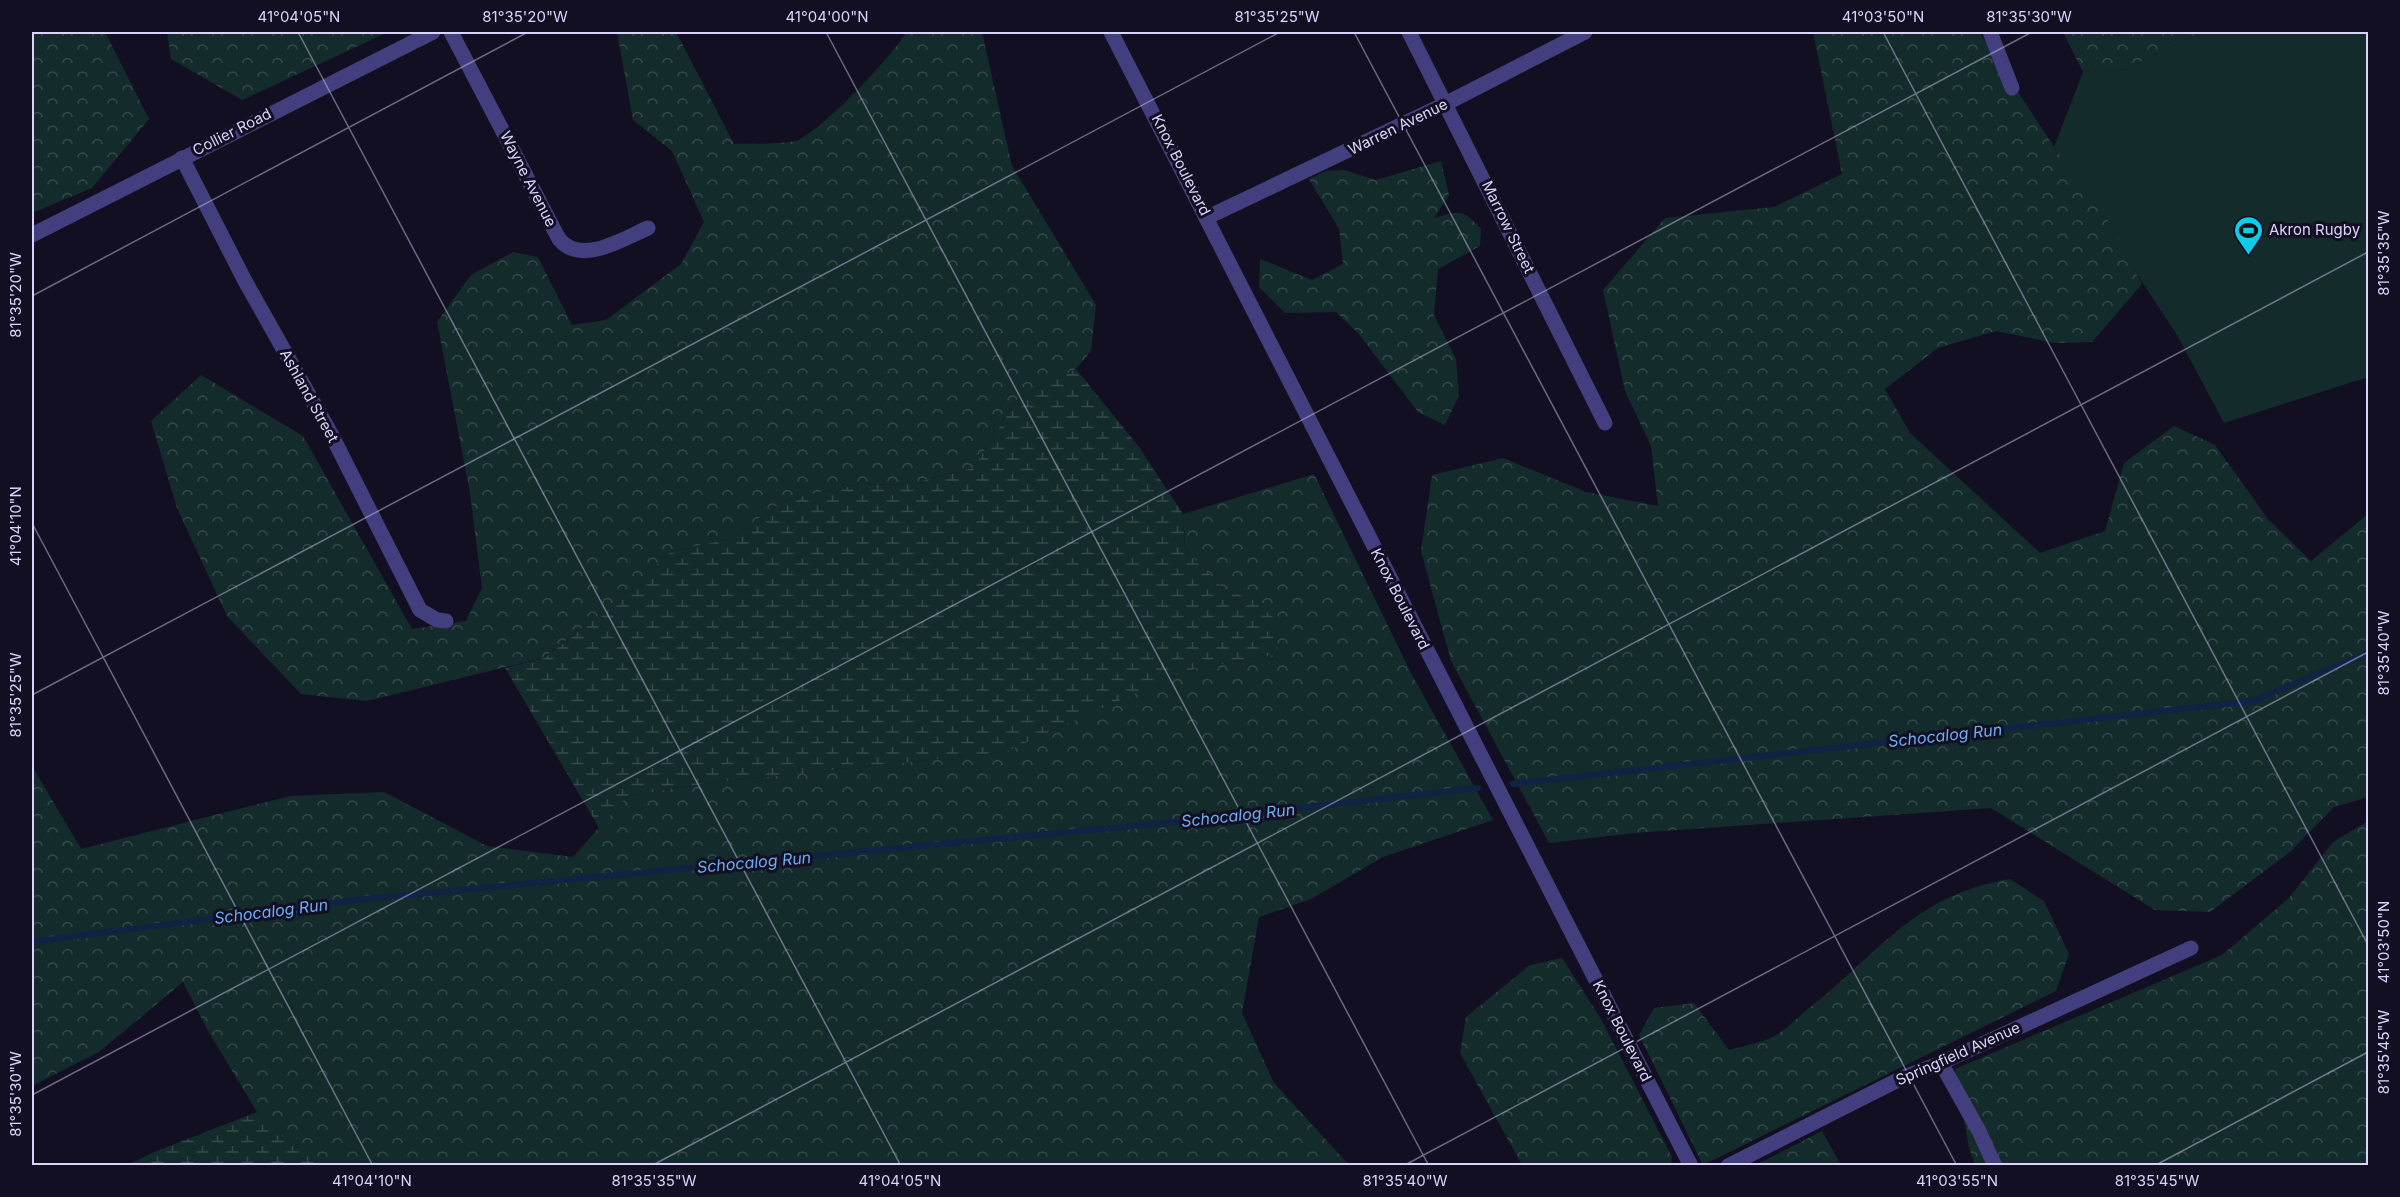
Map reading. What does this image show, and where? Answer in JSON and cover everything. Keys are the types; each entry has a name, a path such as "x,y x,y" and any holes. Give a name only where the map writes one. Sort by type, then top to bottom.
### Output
{"street":[{"name":"Collier Road","path":"32,235 433,32"},
{"name":"Wayne Avenue","path":"451,32 559,239 566,247 579,252 596,249 648,228"},
{"name":"Knox Boulevard","path":"1111,32 1691,1166"},
{"name":"Marrow Street","path":"1409,32 1447,103 1605,423"},
{"name":"Warren Avenue","path":"1208,218 1447,103 1585,32"},
{"path":"1990,32 2012,88"},
{"name":"Ashland Street","path":"182,158 245,281 330,432 420,610 437,620 446,621"},
{"name":"Springfield Avenue","path":"1728,1166 1904,1077 1941,1063 2191,948"},
{"path":"1941,1063 1979,1131 1995,1166"}],"green space":[{"path":"32,32 105,32 149,119 92,188 32,213"},
{"path":"167,32 388,32 242,100 171,59"},
{"path":"617,32 676,32 734,144 788,142 806,136 855,93 887,58 906,32 982,32 1012,166 1096,305 1091,351 1076,369 1018,398 973,468 909,484 857,485 788,499 728,539 671,552 596,618 543,658 367,701 301,694 227,616 177,508 151,421 201,375 303,436 412,629 466,621 482,588 470,493 437,322 471,275 513,252 538,257 572,325 606,320 681,264 704,222 672,151 633,120"},
{"path":"1813,32 1979,32 2054,147 2111,225 2142,284 2092,342 2054,343 1996,331 1938,348 1885,389 1910,433 2040,553 2105,531 2124,463 2174,426 2215,445 2268,519 2311,561 2368,514 2368,797 2334,807 2290,852 2210,912 2155,910 1991,808 1635,833 1549,843 1451,661 1421,551 1432,475 1503,458 1586,492 1658,506 1651,446 1625,391 1603,290 1665,218 1774,207 1842,174"},
{"path":"2063,32 2201,32 2127,69 2083,72"},
{"name":"Akron Rugby","path":"2201,32 2368,32 2368,377 2224,423 2177,335 2054,147 2083,72 2127,69"},
{"path":"1441,161 1449,195 1434,218 1455,213 1465,214 1481,229 1480,246 1438,269 1434,315 1456,359 1459,396 1445,425 1418,412 1358,333 1336,312 1285,313 1259,287 1260,259 1312,280 1343,264 1339,229 1309,179 1326,171 1344,170 1376,180"},
{"path":"1076,369 1139,447 1183,514 1185,549 1224,589 1253,600 1274,618 1278,654 1185,671 1005,752 715,782 627,796 599,828 505,668 544,658 596,618 671,552 728,539 788,499 857,485 909,484 973,468 1018,398"},
{"path":"1314,474 1411,673 1493,820 1383,857 1311,899 1259,917 1242,1013 1274,1083 1349,1165 320,1166 257,1112 207,1029 183,982 99,1052 32,1086 32,766 81,849 290,796 384,792 487,846 573,857 627,796 715,782 1004,752 1185,671 1278,654 1253,600 1224,589 1185,549 1183,514"},
{"path":"2368,821 2368,1165 1975,1165 1969,1148 1955,1069 2222,955 2289,898 2333,842"},
{"path":"2010,879 2044,901 2069,954 2056,991 1703,1165 1639,1035 1654,1008 1694,1003 1729,1050 1757,1043 1778,1034 1902,927 1924,911 1977,887"},
{"path":"1562,958 1601,1019 1672,1157 1671,1165 1522,1165 1460,1053 1466,1017 1530,965"},
{"path":"257,1112 320,1165 128,1165 154,1152"},
{"path":"1822,1131 1841,1165 1756,1165"}],"waterway":[{"name":"Schocalog Run","path":"1513,784 2253,701 2368,653"},
{"name":"Schocalog Run","path":"32,942 365,899 1164,823 1478,788"}],"place":[{"name":"Akron Rugby","path":"2248,256"}]}
